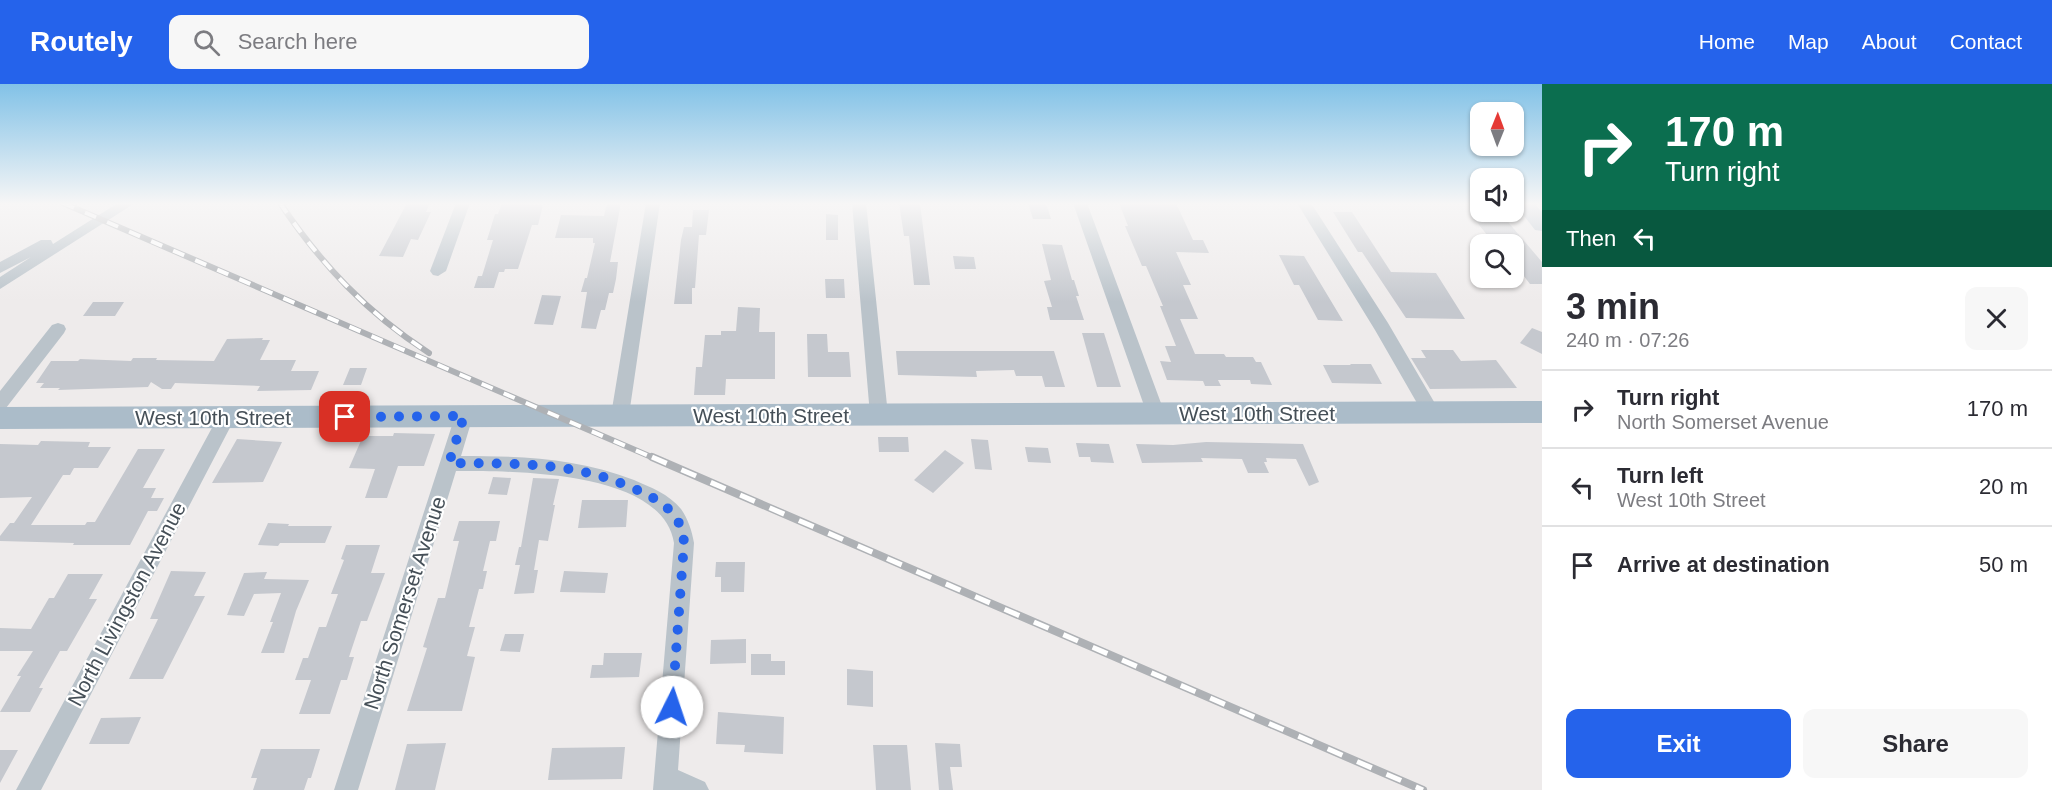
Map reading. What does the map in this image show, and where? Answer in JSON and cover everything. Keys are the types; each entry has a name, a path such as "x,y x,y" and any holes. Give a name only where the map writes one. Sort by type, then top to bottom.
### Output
{"main road":[{"name":"West 10th Street","path":"0,418 1542,412"}],"street":[{"path":"0,268 58,236"},
{"path":"0,284 76,236"},
{"path":"438,271 451,236"},
{"path":"620,415 648,236"},
{"path":"862,236 879,415"},
{"path":"1092,236 1156,414"},
{"path":"1325,236 1382,327 1431,412"},
{"path":"0,403 58,329"},
{"name":"North Somerset Avenue","path":"346,790 464,416"},
{"name":"North Livingston Avenue","path":"28,790 226,418"},
{"path":"449,463 538,464 590,472 646,493 664,504 676,517 684,543 666,784 697,790"}],"building":[{"path":"390,236 420,236 418,240 411,239 403,257 379,256"},
{"path":"488,236 529,236 518,269 505,269 504,272 499,272 494,288 474,288 478,276 482,276 493,240 487,240"},
{"path":"556,236 615,236 610,262 618,262 616,279 613,293 609,293 605,310 601,310 596,329 581,328 587,292 581,292 585,278 587,278 595,243 593,243 593,238 555,238"},
{"path":"682,236 699,236 692,304 674,304"},
{"path":"826,236 838,236 838,240 826,240"},
{"path":"904,236 924,236 930,285 914,285 909,236"},
{"path":"1129,236 1191,236 1193,240 1203,240 1209,253 1176,252 1191,285 1183,285 1198,319 1180,319 1195,354 1253,357 1256,362 1261,362 1272,385 1251,384 1250,380 1218,380 1221,386 1205,386 1203,381 1167,380 1160,361 1171,362 1165,346 1176,346 1160,306 1163,306 1146,266 1142,266"},
{"path":"1348,236 1368,236 1391,272 1436,273 1465,319 1406,318 1362,252 1358,252"},
{"path":"1524,241 1542,262 1542,284 1530,284 1524,276"},
{"path":"1042,244 1062,245 1079,296 1076,296 1084,320 1050,320 1047,307 1052,307 1044,281 1051,280"},
{"path":"1279,255 1304,256 1343,321 1318,320 1299,285 1294,285"},
{"path":"953,256 974,257 976,269 955,269"},
{"path":"825,279 844,279 845,298 826,298"},
{"path":"542,295 561,296 553,325 534,324"},
{"path":"93,302 124,302 115,316 83,316"},
{"path":"738,307 760,308 759,332 775,332 775,379 726,379 725,395 694,395 696,367 702,367 705,335 721,335 721,331 736,331"},
{"path":"1532,328 1542,332 1542,354 1520,343"},
{"path":"1082,333 1104,333 1121,387 1097,387"},
{"path":"807,334 827,334 828,352 849,352 851,377 808,377"},
{"path":"263,338 262,340 270,340 260,360 296,360 291,371 319,371 311,390 257,391 260,386 175,383 171,389 162,389 151,382 148,387 58,390 60,388 40,388 44,383 36,383 51,361 78,361 80,359 131,361 133,358 157,358 156,360 214,361 227,339"},
{"path":"1421,350 1453,350 1461,361 1496,360 1517,388 1430,389 1411,358 1426,358"},
{"path":"896,351 1054,351 1065,387 1045,387 1042,376 1016,376 1014,370 976,371 977,377 898,375"},
{"path":"1371,364 1382,384 1332,383 1323,365"},
{"path":"350,368 367,368 361,385 343,385"},
{"path":"394,433 435,434 424,466 398,466 387,498 365,498 375,469 349,468 363,436 393,436"},
{"path":"878,437 908,437 909,452 879,452"},
{"path":"237,439 282,442 263,482 212,483"},
{"path":"971,439 988,440 992,470 975,469"},
{"path":"41,441 90,442 88,447 111,447 98,468 74,468 70,475 63,475 31,525 85,525 87,522 95,522 138,449 165,449 143,488 156,488 151,498 164,498 157,511 148,511 130,545 0,541 0,536 10,523 14,523 32,497 0,498 0,444 38,445"},
{"path":"1206,442 1303,444 1319,482 1309,486 1296,459 1266,458 1267,462 1264,462 1269,473 1248,473 1242,459 1201,458 1203,462 1142,463 1136,444 1173,445"},
{"path":"1076,443 1109,444 1114,463 1091,462 1090,457 1079,457"},
{"path":"1025,447 1048,448 1051,463 1028,462"},
{"path":"945,450 964,463 933,493 914,480"},
{"path":"493,477 511,478 507,495 488,494"},
{"path":"533,478 559,479 553,505 555,505 548,541 539,540 534,570 538,570 534,593 514,594 520,565 515,565 519,547 521,547"},
{"path":"582,500 628,500 626,527 578,528"},
{"path":"459,521 500,521 496,541 490,541 483,571 487,571 483,589 479,589 469,627 475,627 467,656 475,657 462,711 407,711 427,648 423,647 438,598 445,598 459,541 453,541"},
{"path":"268,523 289,524 288,526 332,526 325,543 258,545"},
{"path":"346,545 380,545 371,573 385,573 367,621 361,621 349,657 354,657 347,680 341,680 330,714 299,714 311,680 295,680 303,658 308,658 319,627 326,627 338,594 331,594 344,560 341,559"},
{"path":"716,562 745,562 744,592 721,592 721,577 715,577"},
{"path":"171,571 206,572 194,596 205,596 163,679 129,679 158,619 150,619"},
{"path":"564,571 608,573 605,593 560,592"},
{"path":"267,572 264,579 309,580 296,611 284,653 261,653 281,593 254,594 244,616 227,615 244,573"},
{"path":"68,574 103,574 89,599 97,599 67,651 60,651 39,688 43,688 30,712 0,712 21,676 17,676 33,651 0,651 0,628 31,629 49,598 54,598"},
{"path":"505,634 524,634 520,652 500,651"},
{"path":"746,639 746,663 710,664 711,640"},
{"path":"604,653 642,653 639,677 590,678 592,665 603,665"},
{"path":"751,654 771,654 771,661 785,661 785,675 751,675"},
{"path":"847,669 873,671 873,707 847,705"},
{"path":"718,712 784,717 783,754 744,752 745,745 716,744"},
{"path":"141,717 129,744 89,744 101,718"},
{"path":"446,743 435,790 395,790 407,744"},
{"path":"935,743 960,744 962,767 950,767 953,790 939,790"},
{"path":"873,745 907,745 911,790 876,790"},
{"path":"625,747 622,779 548,780 552,748"},
{"path":"261,749 320,749 311,778 308,778 304,790 253,790 257,778 251,778"},
{"path":"0,750 18,750 0,783"}],"railway":[{"path":"139,236 656,459"},
{"path":"304,236 329,267 365,304 406,338 429,353"},
{"path":"652,457 1423,790"}],"route":[{"path":"345,417 464,416 449,463 538,464 571,468 619,481 653,497 669,508 679,521 684,537 672,707"}]}
